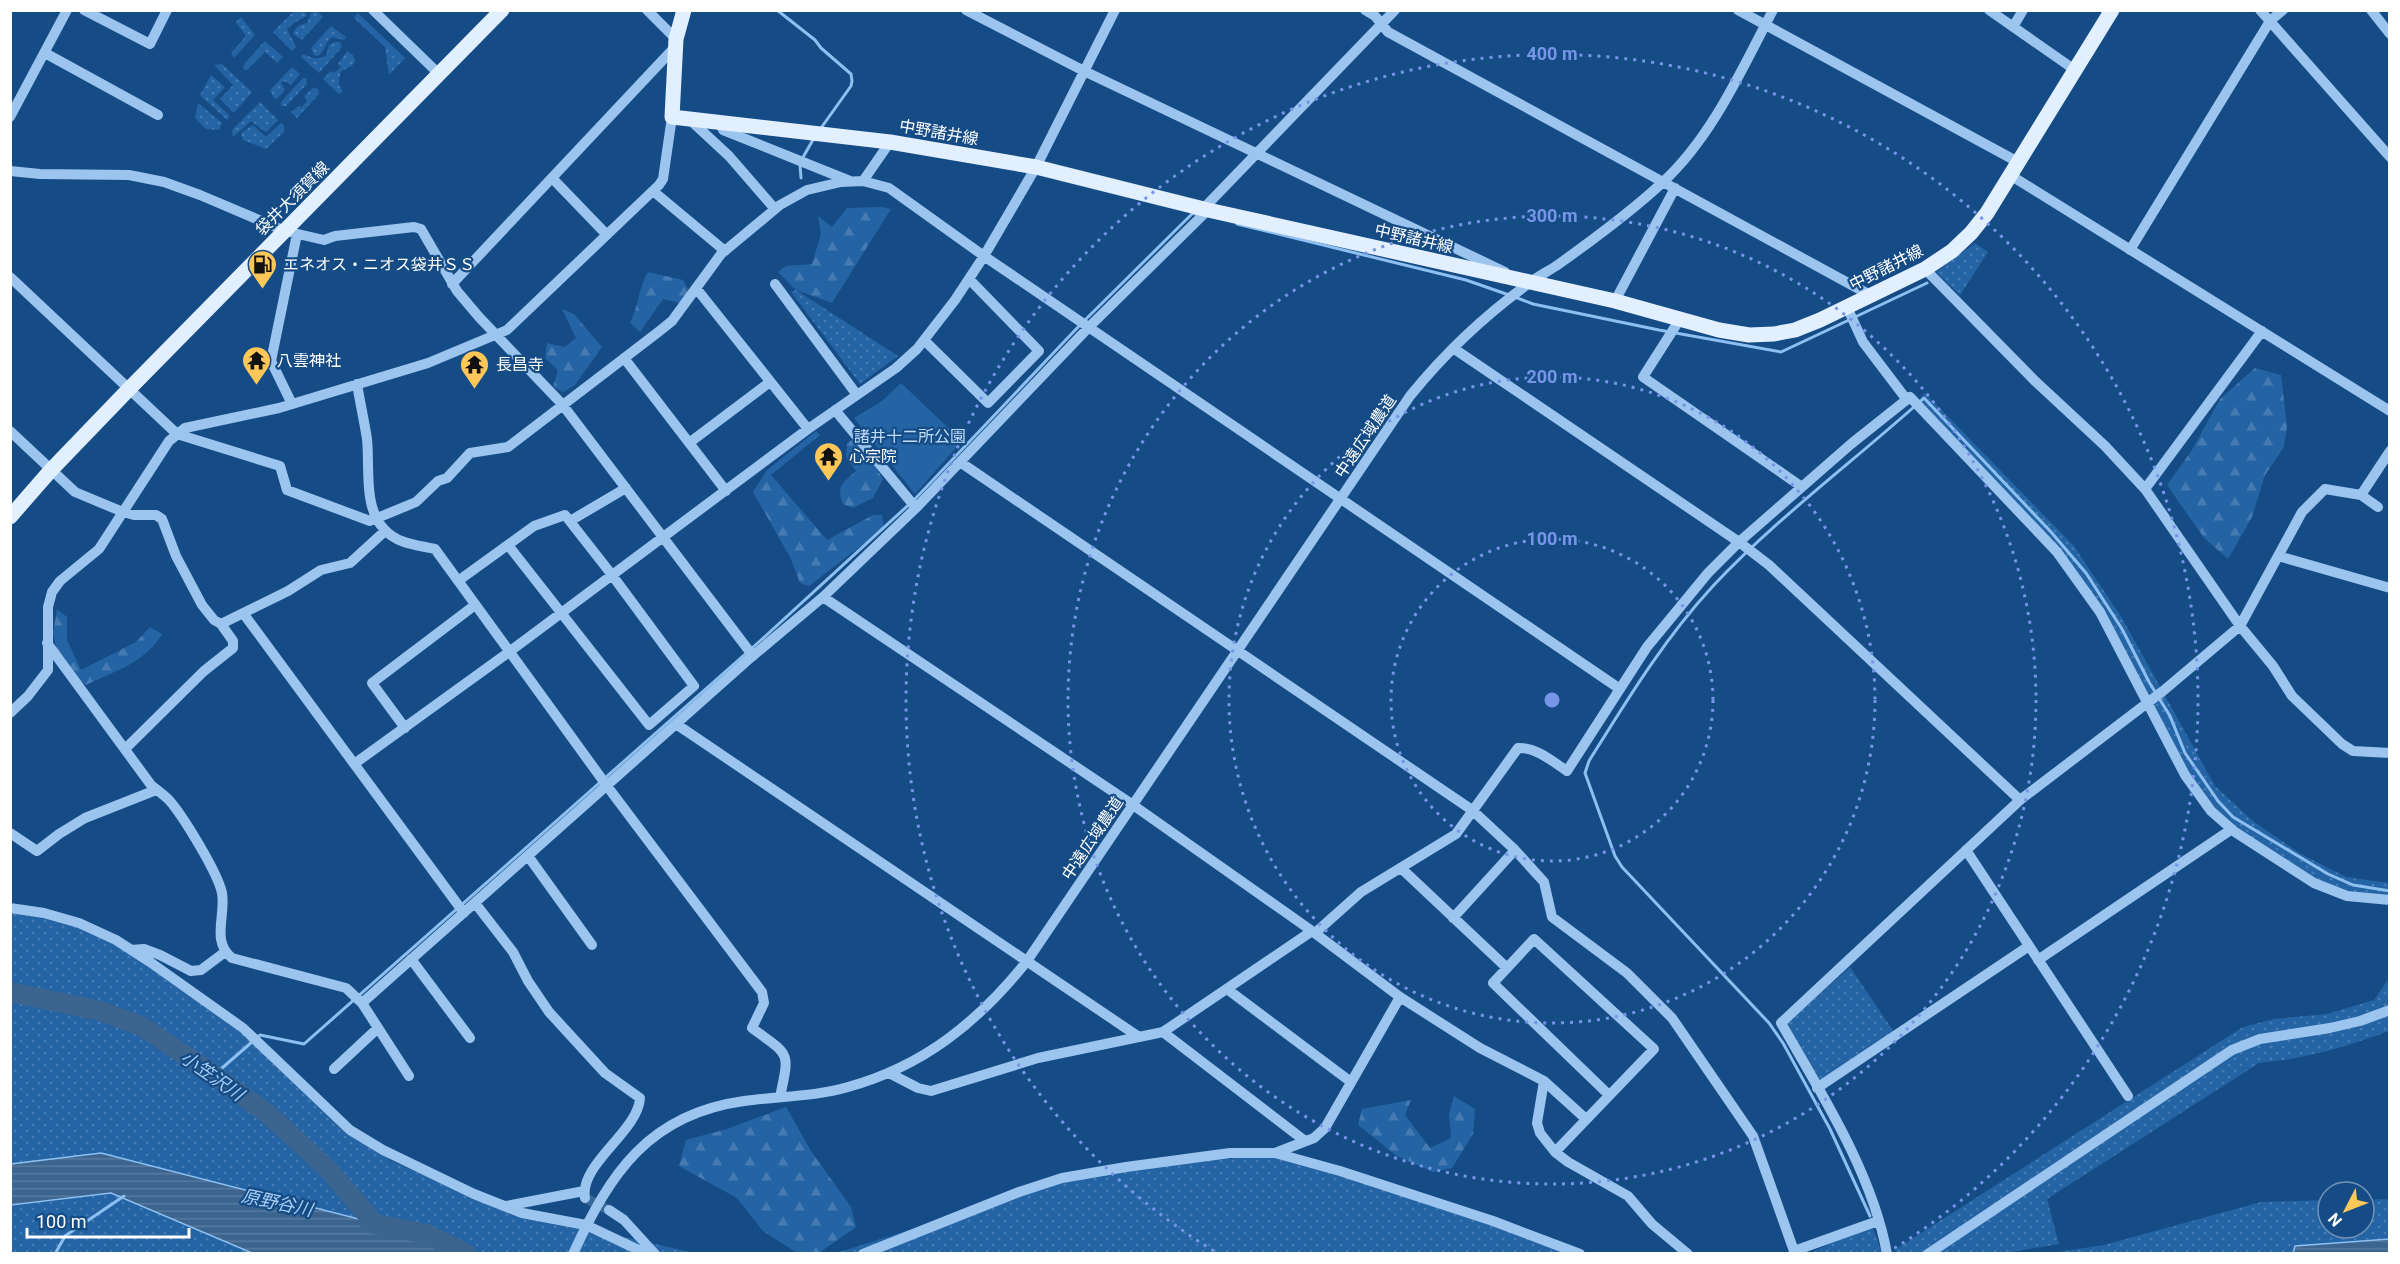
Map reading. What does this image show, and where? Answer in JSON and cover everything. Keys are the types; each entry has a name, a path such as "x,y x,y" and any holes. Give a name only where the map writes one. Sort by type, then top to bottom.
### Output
{"main road":[{"name":"袋井大須賀線","path":"10,517 51,470 129,389 291,232 502,10"},
{"path":"672,117 676,43 684,10"},
{"name":"中野諸井線","path":"672,117 890,142 1036,167 1206,209 1615,301 1749,335 1774,334 1796,330 1924,269 1952,251 1971,233 1988,213 2112,10"}],"street":[{"path":"10,117 67,10"},
{"path":"84,10 150,44 167,10"},
{"path":"373,10 440,74"},
{"path":"452,284 553,179 676,43 647,10"},
{"path":"966,10 1084,71 1529,283"},
{"path":"354,764 509,652 808,429 896,368 925,341 984,256 1036,167 1115,10"},
{"path":"1365,10 1379,20 1388,33 1870,295"},
{"path":"361,1002 823,597 916,508 1089,327 1206,209 1379,20 1395,10"},
{"path":"1737,10 2014,169 2130,250 2390,411"},
{"name":"中遠広域農道","path":"573,1254 601,1197 612,1180 631,1156 650,1139 692,1114 715,1106 820,1094 889,1073 938,1047 961,1031 1000,994 1028,962 1410,396 1453,348 1529,283 1582,247 1664,182 1706,129 1773,10"},
{"path":"1989,10 2075,70"},
{"path":"2013,27 2023,10"},
{"path":"2260,10 2390,157"},
{"path":"2130,250 2270,21 2283,10"},
{"path":"2371,10 2390,34"},
{"path":"45,53 158,115"},
{"path":"10,713 28,696 48,670 48,607 52,592 60,580 99,549 163,448 177,434 185,428 292,404 429,363 507,330 663,179 672,117"},
{"path":"688,118 729,156 776,209"},
{"path":"720,121 723,130 858,182 889,188 984,256 1620,689"},
{"path":"10,277 177,434 280,466 286,490 370,521 416,502 438,481 447,478 470,453 508,447 672,321 725,251 776,209 807,190 858,182 890,142"},
{"path":"10,171 40,174 129,175 164,182 291,232 324,240 335,236 414,227 421,229 452,284 496,335 562,404 753,656"},
{"path":"553,179 607,235"},
{"path":"1615,301 1675,188"},
{"path":"653,191 725,251"},
{"path":"291,232 271,361 292,404"},
{"path":"1924,269 2036,382 2105,446 2145,489 2240,626 2272,665 2292,696 2342,744 2353,751 2390,753"},
{"path":"925,341 988,403 1040,351 969,279"},
{"path":"775,284 856,395"},
{"path":"696,288 808,429"},
{"path":"1847,307 1863,342 1906,400"},
{"path":"1680,319 1643,377 1802,487"},
{"path":"2145,489 2262,331"},
{"path":"1453,348 1739,542 1769,565 2019,800"},
{"path":"624,358 726,491"},
{"path":"689,443 770,382"},
{"path":"357,384 367,439 371,499 376,518 385,531 400,541 435,549 607,786 762,992 764,1003 752,1028 783,1050 787,1064 780,1097"},
{"path":"889,1073 918,1088 931,1090 1038,1058 1163,1032 1313,932 1361,892 1456,834 1518,748 1527,747 1538,752 1568,771 1647,647 1708,573 1739,542 1851,444 1910,397 2057,552 2077,577 2123,653 2195,792 2211,811 2232,829 2314,883 2347,896 2390,900"},
{"path":"835,410 916,508"},
{"path":"10,431 75,492 123,512 134,515 156,515 162,519 176,556 202,605 234,641 233,648 204,671 125,749"},
{"path":"2361,495 2390,452"},
{"path":"960,462 1472,810 1515,850 1544,882 1552,916 1627,973 1672,1018 1753,1136 1794,1251 1878,1221"},
{"path":"570,521 626,488"},
{"path":"1887,1254 1878,1221 1854,1157 1781,1023 2019,800 2163,691 2240,626 2301,512 2325,489 2361,495 2378,507"},
{"path":"458,581 534,526 565,515 694,686 649,725 508,545"},
{"path":"221,624 288,591 321,570 350,562 385,531"},
{"path":"2278,556 2390,588"},
{"path":"823,597 1133,805 1313,932 1400,997 1480,1048 1544,1081 1586,1119"},
{"path":"405,728 372,683 475,604"},
{"path":"243,613 464,913"},
{"path":"47,643 156,790 170,801 217,875 222,895 221,942 225,952 232,958 346,988 361,1002 409,1076"},
{"path":"676,724 1139,1037"},
{"path":"10,832 37,851 85,818 156,790"},
{"path":"2038,960 2232,829"},
{"path":"1453,918 1515,850"},
{"path":"1966,850 2128,1096"},
{"path":"528,856 592,945"},
{"path":"1402,869 1507,968"},
{"path":"475,903 513,952 528,981 549,1011 605,1073 640,1098 640,1108 635,1117 593,1170 584,1194 506,1206"},
{"path":"10,908 44,913 79,923 132,950 243,1028 350,1130 416,1167 522,1213 586,1226 647,1254"},
{"path":"1555,1152 1654,1049 1534,939 1493,983 1609,1095"},
{"path":"1817,1088 2029,946"},
{"path":"132,950 144,949 190,971 201,970 225,952"},
{"path":"411,959 470,1038"},
{"path":"1227,989 1351,1082"},
{"path":"1275,1153 1314,1138 1325,1128 1400,997"},
{"path":"1928,1254 2232,1050 2260,1039 2330,1028 2360,1021 2390,1010"},
{"path":"334,1069 378,1028"},
{"path":"1163,1032 1305,1141"},
{"path":"1544,1081 1537,1123 1540,1133 1555,1152 1628,1197 1652,1224 1688,1254"},
{"path":"863,1254 1019,1192 1062,1178 1230,1153 1275,1153 1340,1171 1482,1217 1580,1254"},
{"path":"609,1210 624,1220 655,1254"}],"green space":[{"path":"294,11 305,11 307,16 287,29 296,47 292,51 273,32"},
{"path":"312,11 317,11 323,17 302,40 293,34 298,26 307,23"},
{"path":"358,13 405,58 389,75 385,47 354,18"},
{"path":"241,17 255,35 234,58 231,53 246,36 236,22"},
{"path":"331,26 346,37 344,40 332,37 321,54 314,55 311,48"},
{"path":"265,41 283,57 277,63 265,52 247,70 244,70 245,63"},
{"path":"340,42 342,47 319,73 301,57 303,54 314,58 326,56 329,45"},
{"path":"347,51 353,55 355,61 352,66 341,71 339,84 343,91 339,94 323,79 331,71 334,73 341,67 338,64"},
{"path":"222,64 252,92 234,113 220,99 233,85 214,65"},
{"path":"292,67 300,74 291,85 284,81 281,83 285,90 277,99 274,98 270,90"},
{"path":"211,75 225,87 213,100 230,116 227,120 200,95"},
{"path":"303,78 306,78 307,84 286,106 281,106 281,102"},
{"path":"313,88 318,89 319,94 297,118 291,112 299,106 302,107 307,101 304,96"},
{"path":"260,102 278,120 266,132 251,121 233,137 232,130"},
{"path":"198,103 222,123 219,130 206,129 195,118"},
{"path":"281,123 284,125 284,132 266,149 243,140 241,133 253,125 266,137"},
{"path":"847,208 891,209 832,303 796,290 778,272 786,266 812,264 821,234 818,216 832,227"},
{"path":"1975,243 1988,252 1960,295 1936,272"},
{"path":"648,272 683,280 691,294 684,304 663,299 640,332 630,323"},
{"path":"796,290 898,356 860,384 791,292"},
{"path":"562,309 574,314 602,347 575,385 563,392 553,387 558,370 545,358 547,343 565,347 576,338"},
{"path":"2255,368 2281,375 2287,426 2284,447 2265,475 2252,517 2228,559 2204,538 2167,485 2192,450 2220,399"},
{"name":"諸井十二所公園","path":"901,383 962,441 915,494 854,418 882,401"},
{"path":"1925,393 2074,546 2122,618 2215,786 2254,822 2301,854 2346,877 2389,883 2389,896 2349,897 2320,885 2211,811 2077,577 1916,403"},
{"path":"816,431 820,435 771,475 827,540 873,515 882,515 884,528 809,586 800,583 790,557 753,492 767,470"},
{"path":"856,436 883,479 873,498 853,508 843,504 840,493 842,485 856,471 846,457 847,444"},
{"path":"57,609 67,617 67,640 81,670 136,642 150,627 162,634 155,644 138,659 86,685 69,673 56,647 53,633"},
{"path":"10,913 55,916 131,950 261,1044 321,1105 391,1161 504,1210 695,1253 11,1253"},
{"path":"1850,967 1896,1035 1823,1085 1787,1024"},
{"path":"2389,978 2389,1031 2325,1052 2259,1063 2047,1199 2059,1244 2005,1253 1895,1254 1896,1249 2243,1027 2274,1019 2327,1014 2374,1000"},
{"path":"1454,1096 1475,1109 1473,1134 1452,1168 1433,1172 1397,1156 1358,1125 1362,1109 1411,1100 1405,1115 1430,1148 1451,1138 1449,1113"},
{"path":"786,1107 811,1151 851,1207 856,1227 819,1253 797,1253 763,1231 737,1198 679,1166 686,1140 727,1129"},
{"path":"1283,1155 1582,1254 833,1254 977,1209 1055,1181 1139,1165"},
{"path":"2389,1199 2389,1253 2044,1254 2104,1245 2261,1202 2316,1200 2316,1240 2376,1240 2376,1200"},
{"path":"1871,1223 1882,1253 1809,1254"}],"water":[{"path":"101,1153 394,1228 464,1253 252,1253 111,1193 11,1205 11,1164"},
{"path":"2389,1239 2389,1253 2293,1253 2295,1246"}],"waterway":[{"path":"777,10 815,40 851,74 851,86 821,128"},
{"path":"802,159 814,138"},
{"path":"800,165 801,178"},
{"path":"1084,321 1193,213 1195,214"},
{"path":"1237,224 1466,280 1509,295"},
{"path":"1855,317 1927,283"},
{"path":"1515,297 1533,304 1781,352 1849,320"},
{"path":"257,1037 260,1035 304,1044 760,641 915,499 1079,326"},
{"path":"1870,1216 1830,1129 1783,1043 1769,1023 1622,867 1615,856 1585,773 1589,761 1647,670 1678,627 1713,586 1789,513 1924,398 2051,532 2086,573 2122,629 2149,682 2170,716 2185,753 2218,801 2233,817 2328,874 2353,885 2390,891"},
{"name":"小笠沢川","path":"10,992 101,1011 141,1026 268,1114 329,1170 375,1224"},
{"path":"214,1075 252,1042"},
{"path":"55,1254 65,1236 124,1196"},
{"name":"原野谷川","path":"370,1223 427,1234 467,1254"}],"tunnel":[{"path":"585,1198 609,1210"}],"place":[{"name":"エネオス・ニオス袋井ＳＳ","path":"262,290"},
{"name":"八雲神社","path":"256,386"},
{"name":"長昌寺","path":"475,390"},
{"name":"心宗院","path":"828,482"}]}
